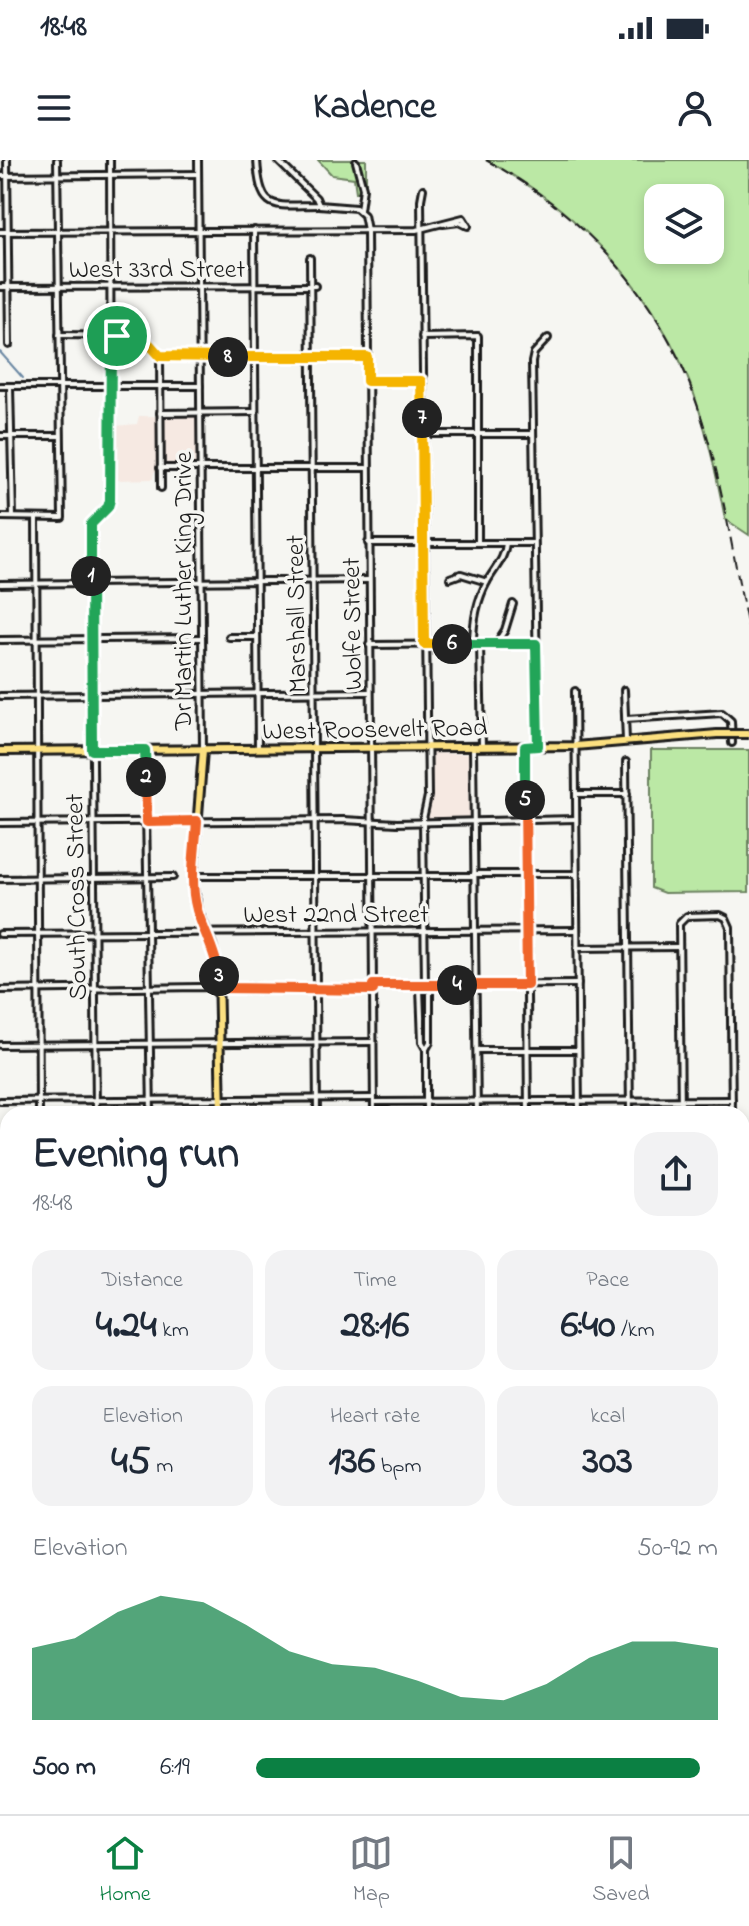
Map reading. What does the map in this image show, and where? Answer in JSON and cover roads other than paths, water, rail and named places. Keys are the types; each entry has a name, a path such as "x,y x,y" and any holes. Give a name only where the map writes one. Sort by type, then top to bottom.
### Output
{"main road":[{"name":"West Roosevelt Road","path":"0,751 575,746 749,734"},
{"name":"Dr Martin Luther King Drive","path":"203,750 193,876 196,904 217,964 221,1106"}],"street":[{"path":"7,160 9,345"},
{"path":"0,517 62,518 57,160"},
{"name":"South Cross Street","path":"96,1106 91,524 108,507 110,500 110,160"},
{"name":"Dr Martin Luther King Drive","path":"198,160 203,750"},
{"path":"257,160 262,192 269,202 277,206 346,206 360,210"},
{"path":"277,160 316,198 319,205"},
{"name":"Wolfe Street","path":"356,162 363,188 360,210 367,230 374,1106"},
{"path":"0,176 198,174"},
{"path":"423,189 421,381 428,796 423,823 425,985"},
{"path":"0,232 367,230 421,228 432,225 463,218 468,226 459,222 432,225"},
{"path":"254,230 258,749"},
{"name":"Marshall Street","path":"310,258 313,286 317,1106"},
{"name":"West 33rd Street","path":"0,287 313,286"},
{"path":"59,335 143,337 160,356 161,488"},
{"path":"422,337 478,336 478,543"},
{"path":"538,746 533,356 548,338"},
{"path":"160,356 367,357"},
{"path":"367,381 421,381"},
{"path":"0,386 200,386"},
{"path":"10,386 13,517"},
{"path":"160,413 255,412"},
{"path":"422,434 532,434"},
{"path":"0,436 60,436"},
{"path":"160,468 367,468"},
{"path":"36,518 34,640 39,1106"},
{"path":"368,543 534,543"},
{"path":"477,1106 474,875 478,747 476,611 487,582 503,558 506,543"},
{"path":"450,578 461,574 487,582"},
{"path":"0,584 368,580"},
{"path":"496,644 505,630 513,604"},
{"path":"229,637 257,637"},
{"path":"0,640 202,638"},
{"path":"369,645 536,644"},
{"path":"624,690 626,743"},
{"path":"575,691 579,1106"},
{"path":"0,696 370,692"},
{"path":"626,719 722,713 731,721 732,743"},
{"path":"525,747 528,1106"},
{"path":"145,750 151,1106"},
{"path":"626,762 630,1106"},
{"path":"576,794 627,794"},
{"path":"0,823 423,823 576,819"},
{"path":"193,876 577,874"},
{"path":"0,879 173,877"},
{"path":"681,1106 678,927 682,919 690,915 720,915 730,927 732,1106"},
{"name":"West 22nd Street","path":"0,934 577,930"},
{"path":"577,948 679,947"},
{"path":"0,990 578,984"},
{"path":"425,985 420,988 422,1042 426,1049 426,1106"},
{"path":"425,985 430,989 430,1042 426,1049"},
{"path":"0,1045 373,1042"},
{"path":"476,1050 578,1050"},
{"path":"0,1101 317,1098 426,1101 732,1100"}],"waterway":[{"path":"0,352 23,378"}],"railway":[{"path":"486,160 553,204 584,230 612,259 660,324 679,359 704,425 749,632"}]}
